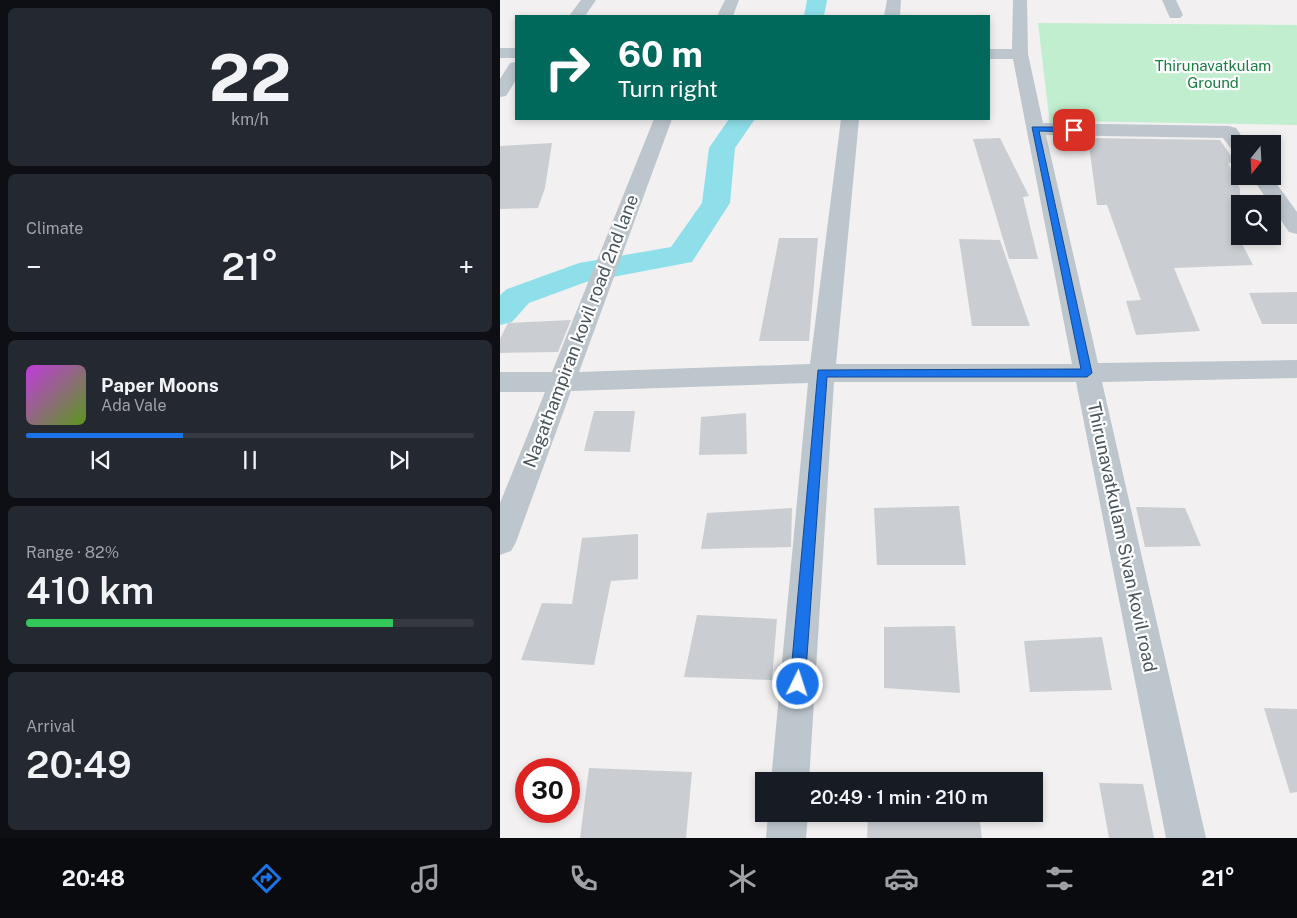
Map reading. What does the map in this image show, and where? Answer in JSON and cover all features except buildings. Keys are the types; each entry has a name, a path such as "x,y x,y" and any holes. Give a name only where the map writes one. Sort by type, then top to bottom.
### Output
{"street":[{"path":"579,15 589,0"},
{"path":"725,15 732,0"},
{"path":"892,15 894,0"},
{"name":"Thirunavatkulam Sivan kovil road","path":"1020,0 1020,54 1186,838"},
{"path":"1169,0 1175,15"},
{"path":"500,53 515,53"},
{"path":"990,54 1020,54"},
{"path":"500,92 515,69"},
{"name":"Nagathampiran kovil road 2nd lane","path":"500,542 662,120"},
{"path":"791,772 822,373 850,120"},
{"path":"1035,129 1229,132 1231,135"},
{"path":"1267,185 1297,227"},
{"path":"500,382 561,382 822,373 1087,373 1297,369"},
{"path":"786,838 787,822"}],"green space":[{"name":"Thirunavatkulam Ground","path":"1038,23 1297,25 1297,125 1069,121 1050,124"}],"waterway":[{"path":"814,15 817,0"},
{"path":"500,314 518,296 579,273 681,255 716,203 722,148 741,120"}],"route":[{"path":"798,684 822,373 1087,373 1035,129 1074,130"}]}
